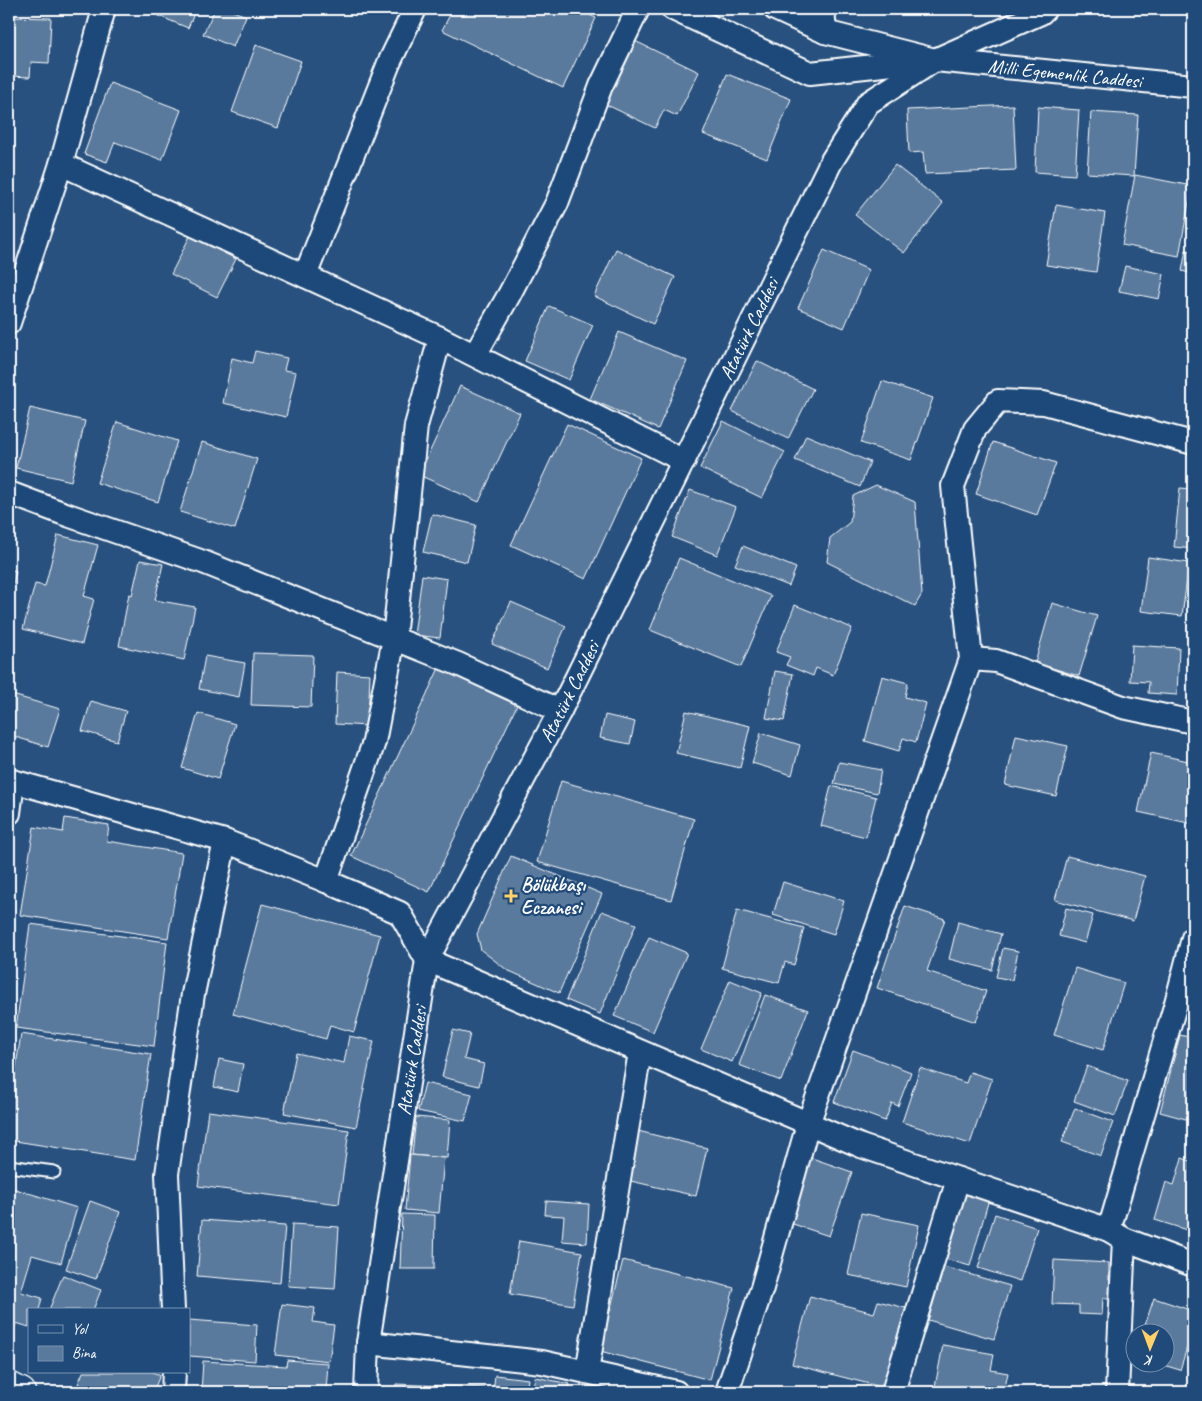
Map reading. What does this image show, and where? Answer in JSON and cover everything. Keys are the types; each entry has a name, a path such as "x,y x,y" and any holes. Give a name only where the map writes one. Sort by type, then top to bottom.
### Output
{"main road":[{"path":"9,1386 21,1392"}],"street":[{"path":"9,323 61,164 104,9"},
{"path":"305,276 390,64 415,9"},
{"path":"475,355 558,203 601,86 638,9"},
{"path":"673,9 810,73 935,60 1041,13 1045,9"},
{"path":"775,9 825,32 935,60"},
{"path":"823,9 825,32"},
{"name":"Milli Egemenlik Caddesi","path":"935,60 1193,86"},
{"name":"Atatürk Caddesi","path":"366,1392 368,1343 427,960 560,711 831,162 868,103 935,60"},
{"path":"61,164 440,338 684,461"},
{"path":"326,881 374,742 394,638 416,426 440,338"},
{"path":"727,1392 762,1288 808,1124 971,659 953,486 975,429 998,400 1044,403 1193,442"},
{"path":"9,493 203,562 458,664 560,711"},
{"path":"971,659 996,661 1123,707 1193,722"},
{"path":"9,813 11,781 225,841 400,912 427,960 861,1146 1117,1234 1193,1265"},
{"path":"174,1308 167,1174 193,994 225,841"},
{"path":"1116,1392 1117,1234 1184,1005 1193,938"},
{"path":"587,1372 640,1052"},
{"path":"893,1392 958,1179"},
{"path":"368,1343 542,1362 676,1392"},
{"path":"172,1392 174,1374"}],"lane":[{"path":"9,1166 54,1172"}],"building":[{"path":"142,9 196,9 188,28"},
{"path":"215,9 228,9 246,16 233,47 203,34"},
{"path":"453,9 577,9 596,18 563,88 442,30"},
{"path":"12,17 51,18 49,63 31,62 30,77 11,76 9,94 9,70 11,70"},
{"path":"635,41 699,72 677,116 664,110 655,128 605,104"},
{"path":"256,45 301,61 278,128 232,112"},
{"path":"727,74 791,99 767,159 703,134"},
{"path":"110,83 181,110 162,160 115,142 107,162 84,154"},
{"path":"1013,105 1016,170 925,174 923,152 909,153 907,110"},
{"path":"1038,107 1079,110 1075,175 1035,172"},
{"path":"1091,112 1138,115 1134,176 1087,173"},
{"path":"895,165 943,203 904,253 855,215"},
{"path":"1135,175 1192,186 1179,256 1122,245"},
{"path":"1056,205 1105,213 1096,272 1046,265"},
{"path":"190,236 236,259 217,297 171,274"},
{"path":"616,249 675,277 653,324 594,296"},
{"path":"824,250 869,270 844,328 798,308"},
{"path":"1186,250 1193,252 1193,274 1182,271"},
{"path":"1125,266 1164,274 1159,299 1119,291"},
{"path":"549,306 593,325 569,380 525,361"},
{"path":"619,332 687,361 658,429 590,399"},
{"path":"255,351 287,358 284,370 296,372 286,417 223,403 232,358 252,363"},
{"path":"757,361 813,389 788,439 732,411"},
{"path":"882,381 933,398 911,460 861,443"},
{"path":"460,386 520,413 479,502 419,475"},
{"path":"30,408 85,421 71,481 16,468"},
{"path":"723,421 785,452 762,498 700,468"},
{"path":"117,422 177,441 158,502 97,483"},
{"path":"567,424 641,458 586,579 511,545"},
{"path":"806,435 870,462 860,487 795,460"},
{"path":"202,442 257,459 235,529 180,512"},
{"path":"993,442 1056,463 1037,515 976,494"},
{"path":"876,485 915,502 922,594 915,606 827,562 830,538 850,522 853,496"},
{"path":"1180,488 1193,489 1193,549 1174,547"},
{"path":"690,490 736,507 717,555 672,537"},
{"path":"432,514 476,525 467,562 423,552"},
{"path":"58,535 98,545 84,596 94,599 82,644 23,629 35,584 45,586"},
{"path":"743,546 796,568 789,586 735,565"},
{"path":"1148,557 1189,563 1182,616 1141,611"},
{"path":"679,558 771,596 741,667 650,630"},
{"path":"140,560 163,564 155,600 195,607 184,660 119,646 129,594 132,595"},
{"path":"9,569 16,571 9,601"},
{"path":"422,575 447,579 440,638 414,635"},
{"path":"1193,586 1193,613 1190,613"},
{"path":"511,602 566,626 547,668 492,644"},
{"path":"1052,603 1097,616 1079,676 1035,663"},
{"path":"795,605 852,628 833,675 816,668 813,676 786,665 790,657 776,652"},
{"path":"1132,645 1179,648 1177,695 1148,693 1149,682 1130,681"},
{"path":"253,653 313,655 311,707 251,705"},
{"path":"205,656 245,663 239,697 199,689"},
{"path":"439,668 517,705 429,892 351,856"},
{"path":"775,671 793,674 784,721 766,718"},
{"path":"337,672 370,674 368,726 335,724"},
{"path":"882,676 908,683 905,697 926,703 916,742 903,738 899,751 865,741"},
{"path":"9,694 60,709 48,747 9,735"},
{"path":"91,701 126,711 117,741 82,731"},
{"path":"686,711 750,726 740,768 676,753"},
{"path":"198,713 235,724 218,779 182,768"},
{"path":"605,715 635,722 630,744 600,738"},
{"path":"761,733 800,745 792,775 752,763"},
{"path":"1016,735 1068,746 1056,796 1005,785"},
{"path":"1151,753 1193,762 1193,824 1138,812"},
{"path":"839,762 881,770 877,793 834,784"},
{"path":"561,781 694,819 671,900 537,862"},
{"path":"831,786 876,797 866,837 821,826"},
{"path":"65,818 109,825 107,841 182,853 168,938 20,915 34,827 63,832"},
{"path":"511,856 602,894 559,993 507,970 481,950 477,934"},
{"path":"1067,856 1145,876 1133,921 1055,900"},
{"path":"783,882 844,901 834,934 773,915"},
{"path":"262,904 380,935 354,1032 330,1025 326,1039 233,1014"},
{"path":"905,906 945,919 927,971 986,991 976,1022 877,988"},
{"path":"1066,908 1093,915 1085,943 1059,936"},
{"path":"737,910 804,928 794,965 785,962 779,983 722,968"},
{"path":"602,911 636,924 600,1014 566,1000"},
{"path":"958,922 1001,934 992,970 949,959"},
{"path":"30,924 167,942 154,1046 16,1028"},
{"path":"649,937 687,953 653,1032 614,1016"},
{"path":"1003,948 1018,951 1012,980 996,977"},
{"path":"1075,968 1124,983 1103,1050 1054,1035"},
{"path":"730,980 762,993 732,1062 701,1049"},
{"path":"765,995 808,1010 781,1081 739,1065"},
{"path":"453,1030 470,1034 464,1059 484,1064 479,1086 442,1077"},
{"path":"21,1034 151,1054 135,1160 9,1140 9,1111"},
{"path":"1180,1035 1193,1038 1193,1121 1160,1112"},
{"path":"349,1036 374,1041 356,1127 284,1113 296,1053 344,1063"},
{"path":"853,1050 911,1072 898,1106 892,1103 885,1121 834,1102"},
{"path":"219,1059 243,1064 238,1092 214,1087"},
{"path":"1087,1066 1128,1081 1115,1116 1074,1101"},
{"path":"920,1068 966,1083 970,1072 992,1079 970,1144 902,1122"},
{"path":"425,1083 472,1094 465,1121 418,1111"},
{"path":"1075,1108 1113,1122 1101,1156 1062,1142"},
{"path":"208,1111 349,1130 339,1204 198,1186"},
{"path":"416,1117 450,1120 447,1158 412,1155"},
{"path":"634,1130 707,1148 696,1196 622,1179"},
{"path":"410,1155 444,1158 439,1213 405,1210"},
{"path":"809,1157 852,1172 829,1236 787,1222"},
{"path":"1182,1158 1193,1162 1193,1232 1155,1220 1166,1182 1174,1185"},
{"path":"9,1187 77,1208 61,1263 32,1255 21,1292 42,1298 40,1308 28,1308 28,1327 16,1323 9,1346"},
{"path":"965,1192 989,1199 970,1266 945,1259"},
{"path":"90,1201 120,1212 96,1279 66,1269"},
{"path":"546,1201 589,1204 587,1243 562,1241 564,1216 545,1215"},
{"path":"861,1213 919,1225 906,1287 848,1275"},
{"path":"402,1214 435,1215 434,1269 400,1269"},
{"path":"995,1214 1037,1228 1020,1281 978,1268"},
{"path":"202,1220 285,1226 280,1283 197,1276"},
{"path":"292,1224 339,1227 335,1289 288,1286"},
{"path":"519,1241 582,1252 573,1305 510,1294"},
{"path":"623,1260 734,1288 710,1380 600,1351"},
{"path":"1054,1260 1109,1263 1109,1280 1113,1280 1112,1298 1103,1298 1102,1315 1079,1314 1079,1305 1052,1304"},
{"path":"944,1267 1010,1286 994,1339 928,1320"},
{"path":"63,1275 101,1290 94,1308 50,1308"},
{"path":"810,1296 874,1313 878,1301 906,1308 885,1388 792,1364"},
{"path":"1154,1298 1193,1311 1193,1343 1189,1341 1180,1370 1174,1368 1174,1324 1145,1324"},
{"path":"282,1304 315,1308 313,1322 334,1325 329,1361 275,1355"},
{"path":"190,1320 257,1325 255,1361 190,1356"},
{"path":"943,1345 994,1354 991,1370 1008,1373 1004,1392 934,1392"},
{"path":"287,1360 328,1363 326,1392 201,1392 203,1361 286,1366"},
{"path":"82,1374 160,1375 153,1392 99,1392 78,1384"},
{"path":"495,1375 528,1379 526,1392 493,1392"},
{"path":"535,1377 570,1384 568,1392 532,1392"},
{"path":"396,1384 485,1388 485,1392 395,1392"},
{"path":"1051,1387 1088,1389 1088,1392 1051,1392"}],"place":[{"name":"Bölükbaşı Eczanesi","path":"511,896"}]}
